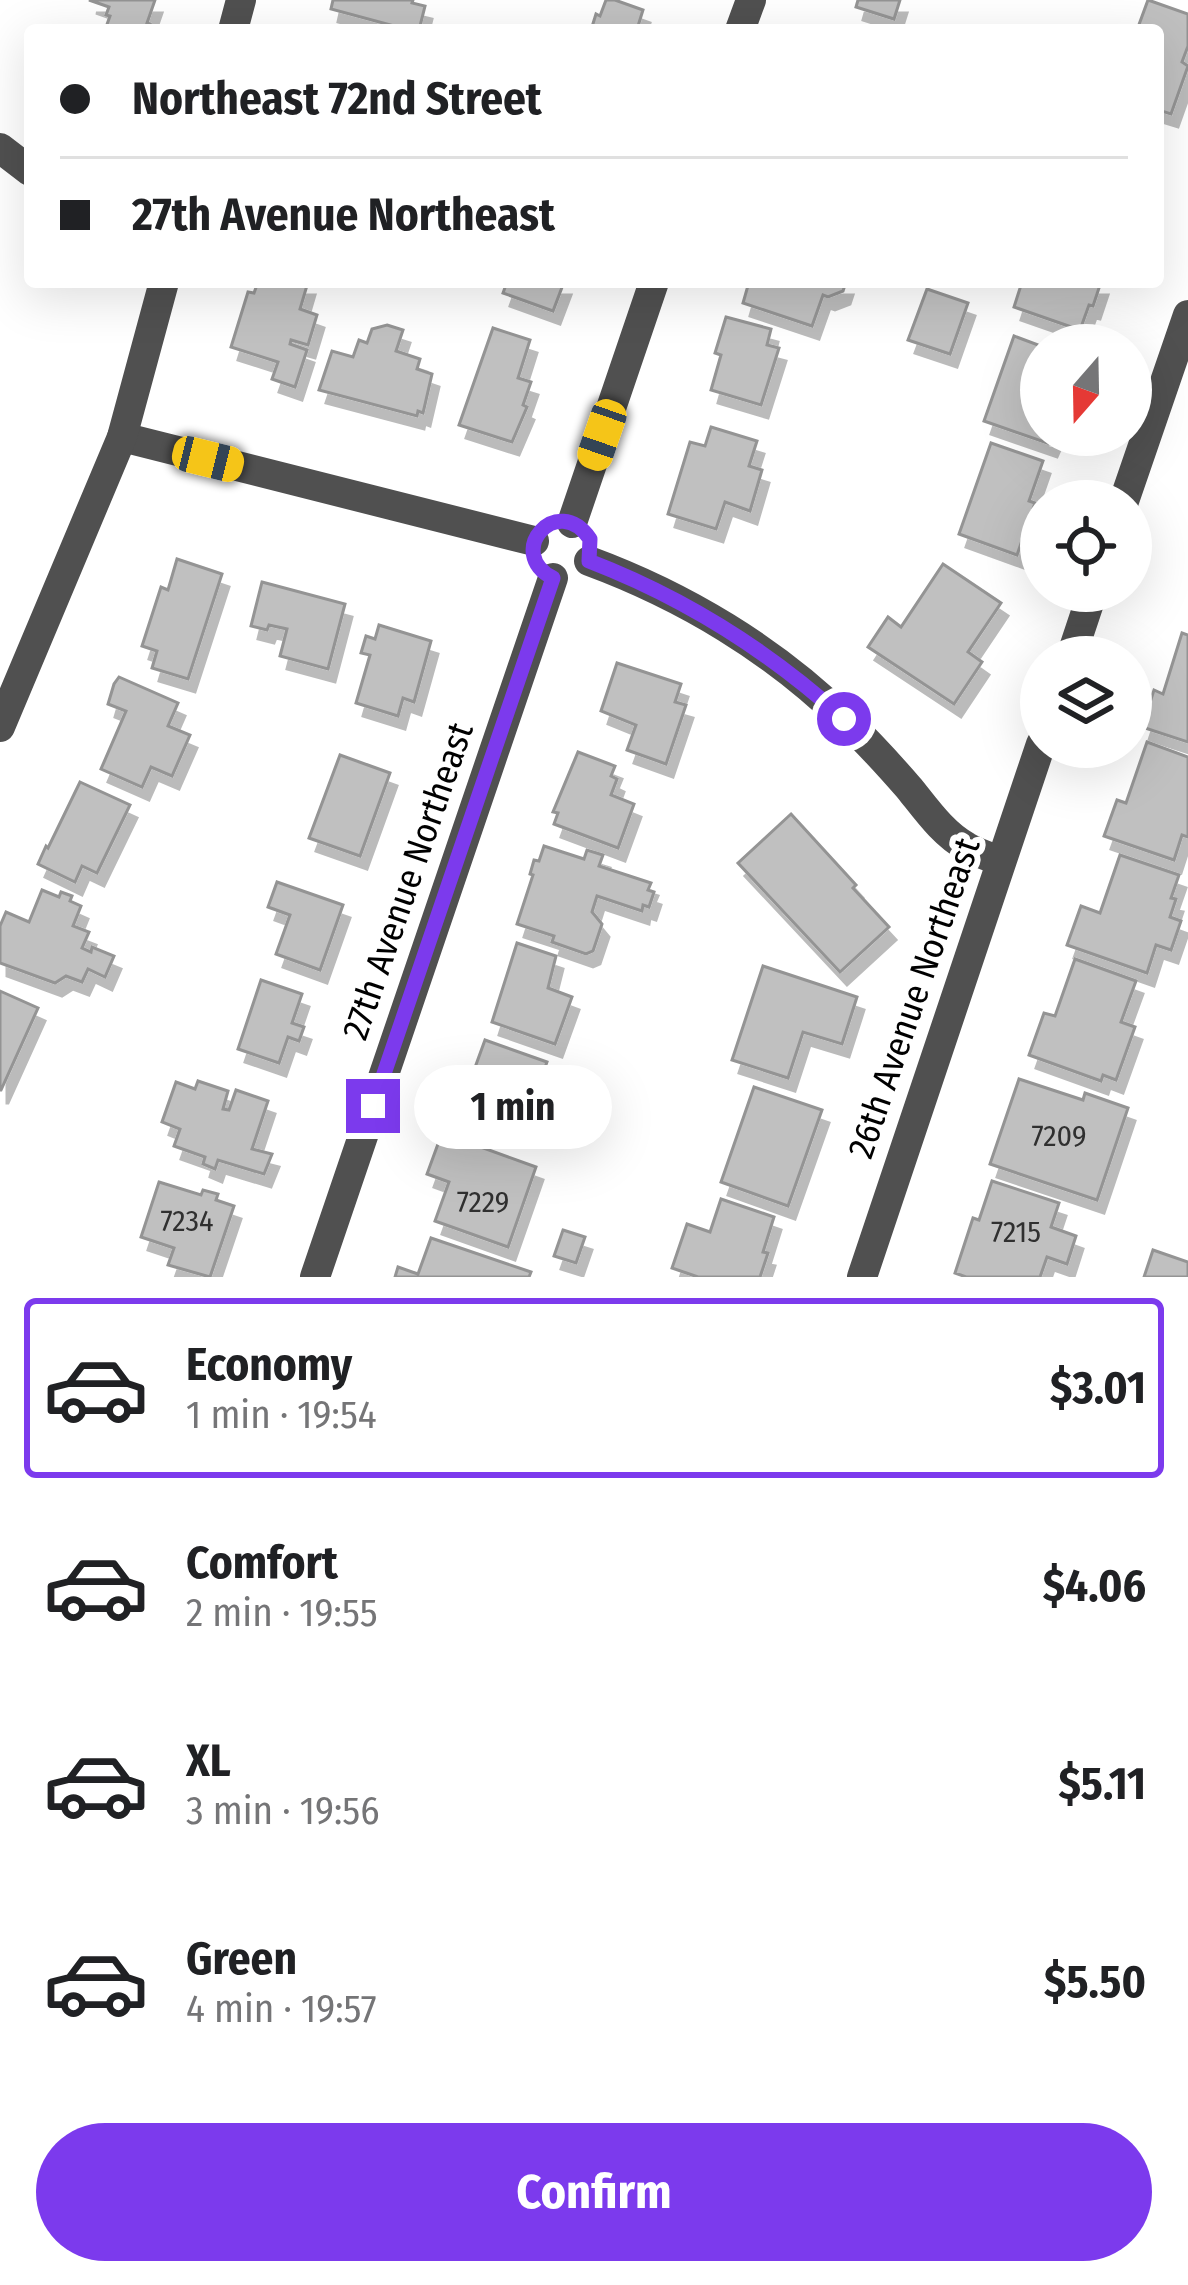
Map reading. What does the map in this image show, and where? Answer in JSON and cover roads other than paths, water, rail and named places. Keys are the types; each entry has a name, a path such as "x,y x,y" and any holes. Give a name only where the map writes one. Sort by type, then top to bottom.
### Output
{"street":[{"path":"0,148 24,167"},
{"path":"0,728 122,437 162,288"},
{"path":"572,523 652,288"},
{"path":"1131,480 1188,315"},
{"path":"122,437 534,542"},
{"path":"572,523 590,539 589,561 572,578 543,574 533,556 534,542 550,524 572,523"},
{"path":"589,561 649,585 759,649 844,719 949,835 1001,861"},
{"name":"27th Avenue Northeast","path":"315,1277 553,578"},
{"name":"26th Avenue Northeast","path":"862,1277 1033,768"}]}
